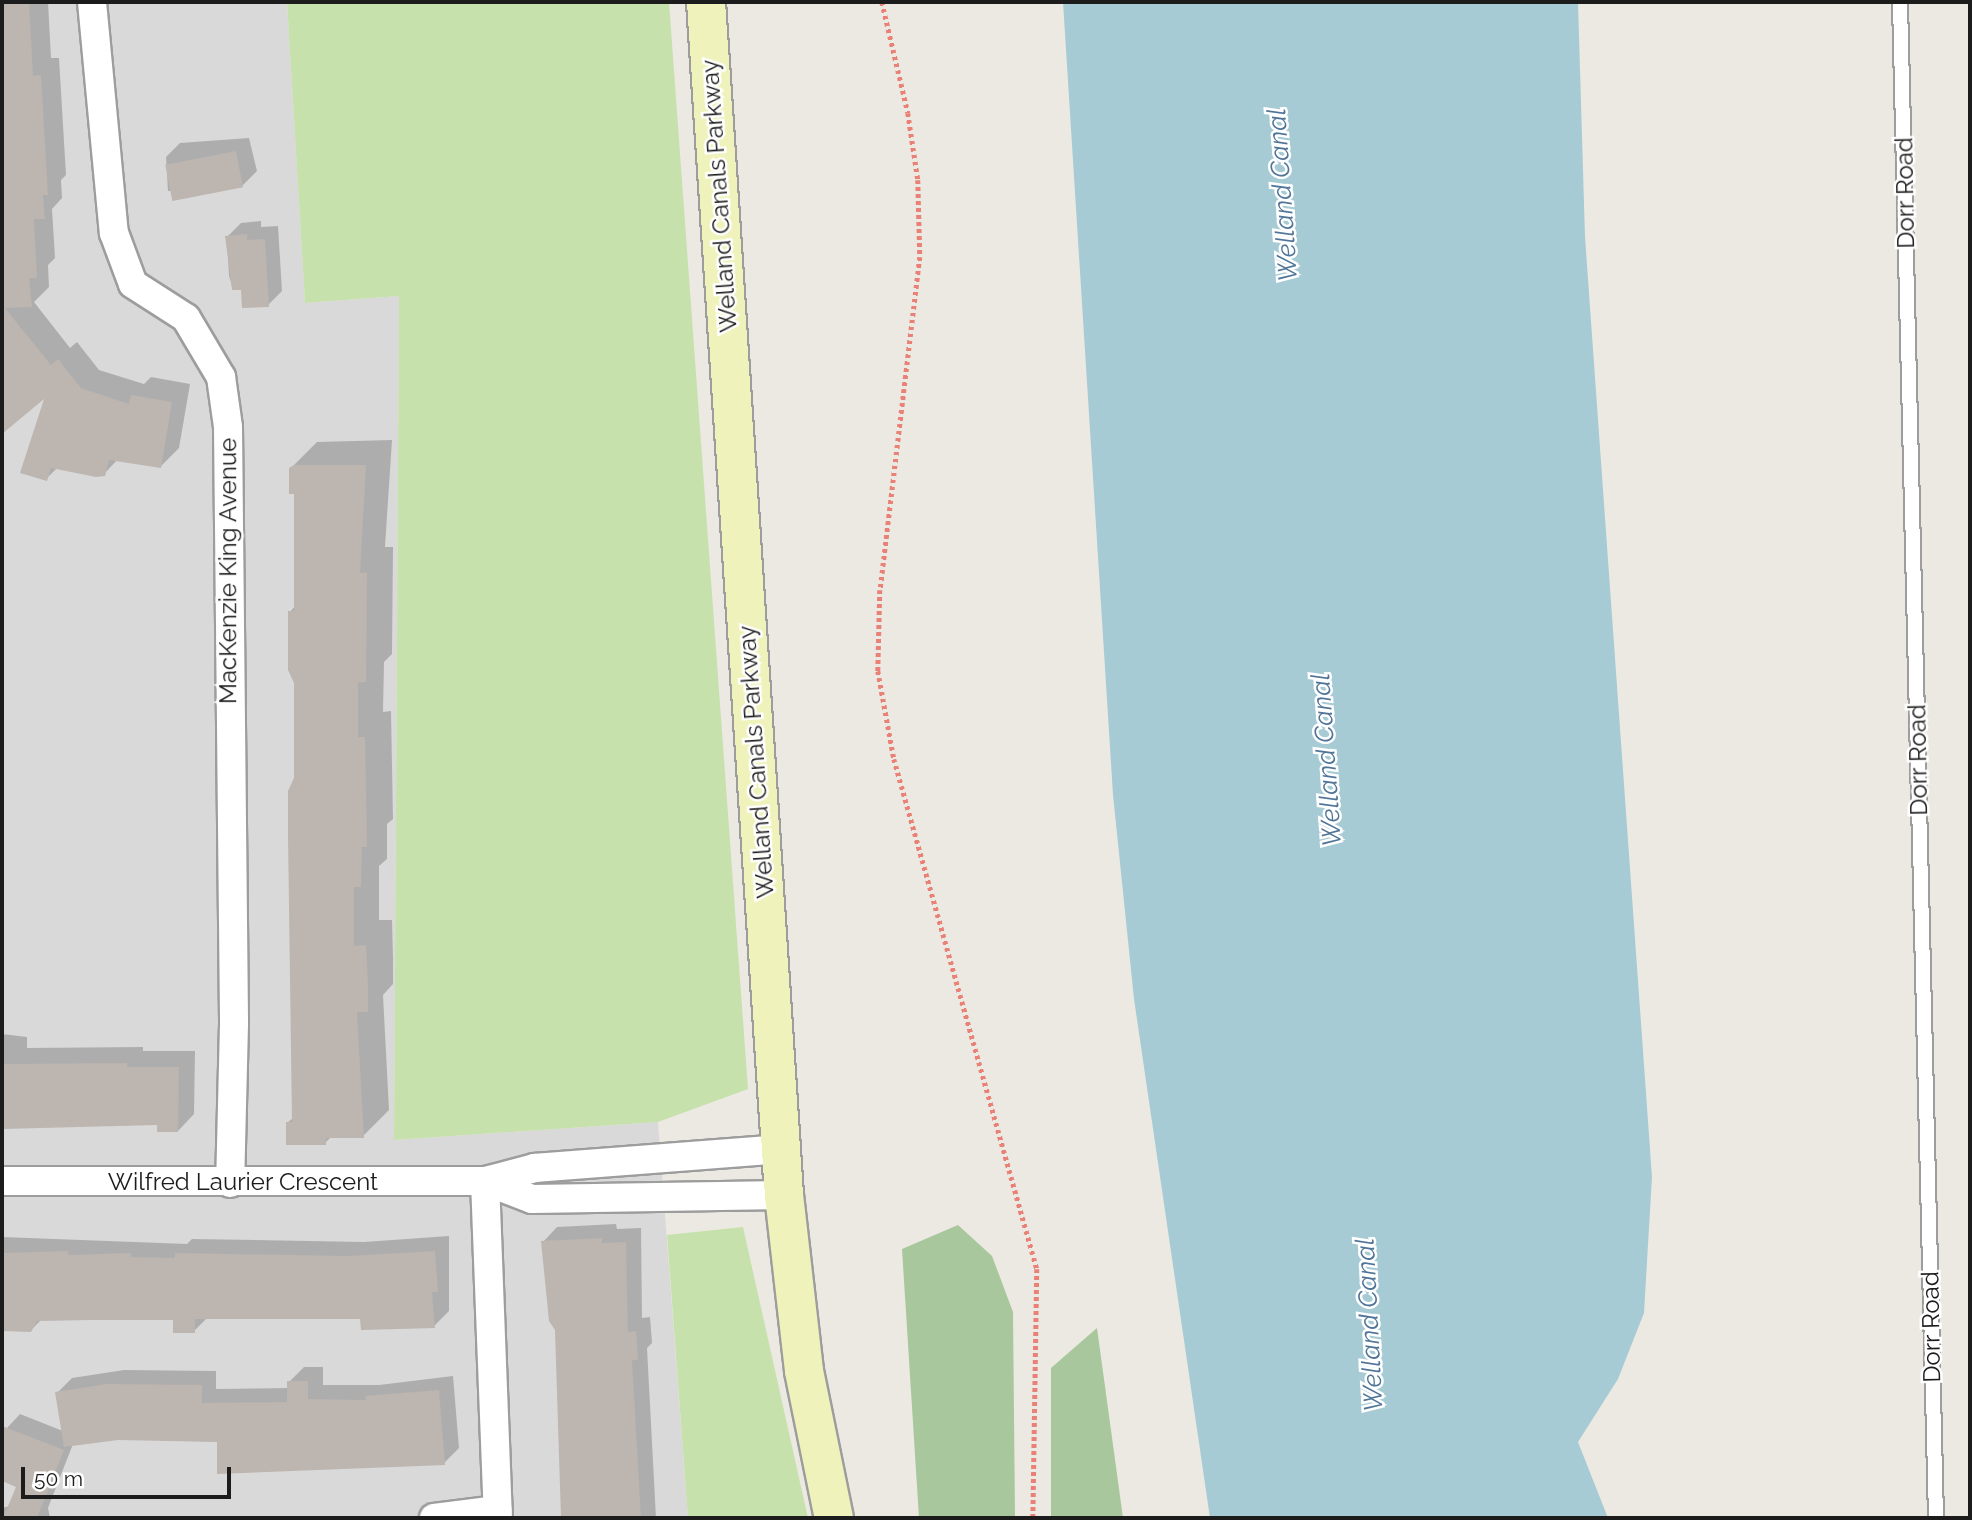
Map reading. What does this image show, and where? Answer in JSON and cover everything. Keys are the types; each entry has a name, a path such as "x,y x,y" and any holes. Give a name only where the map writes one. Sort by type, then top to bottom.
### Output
{"main road":[{"name":"Welland Canals Parkway","path":"706,2 784,1195 804,1371 834,1518"}],"street":[{"name":"MacKenzie King Avenue","path":"92,2 114,233 133,284 186,318 221,377 228,428 234,1024 230,1183"},
{"name":"Wilfred Laurier Crescent","path":"2,1181 485,1181 535,1168 781,1149"},
{"name":"Wilfred Laurier Crescent","path":"485,1181 533,1199 784,1195"},
{"path":"434,1518 498,1514 485,1181"}],"lane":[{"name":"Dorr Road","path":"1900,2 1936,1518"}],"path":[{"path":"882,2 908,113 918,180 920,257 880,590 878,671 894,759 1037,1269 1033,1518"}],"shaded area":[{"path":"2,2 287,2 305,303 399,296 394,1140 658,1122 688,1518 2,1518"}],"green space":[{"path":"287,2 669,2 748,1089 658,1122 394,1140 399,296 305,303"},
{"path":"958,1225 992,1256 1013,1312 1015,1518 919,1518 902,1249"},
{"path":"743,1227 808,1518 688,1518 667,1235"},
{"path":"1097,1328 1123,1518 1051,1518 1051,1368"}],"water":[{"name":"Welland Canal","path":"1063,2 1578,2 1585,237 1652,1177 1644,1313 1618,1379 1578,1442 1608,1518 1210,1518 1134,999 1113,795"}],"building":[{"path":"2,2 29,2 33,76 41,75 48,195 43,195 45,219 34,219 37,278 29,278 32,307 5,308 51,365 58,359 81,388 129,404 131,395 172,402 161,468 109,460 105,476 96,477 51,468 47,481 20,473 44,399 2,434"},
{"path":"236,151 243,187 172,201 165,165"},
{"path":"247,234 247,240 265,239 269,307 242,308 241,290 232,290 225,236"},
{"path":"294,465 366,465 360,573 367,573 366,682 358,682 358,737 365,737 367,847 362,847 361,887 354,887 354,946 366,945 368,986 368,1012 357,1012 364,1138 326,1138 326,1145 286,1145 286,1122 292,1122 288,791 294,778 294,683 288,670 288,611 294,611 294,494 289,494 289,468"},
{"path":"127,1063 127,1067 179,1067 178,1132 157,1132 157,1125 2,1129 2,1064"},
{"path":"602,1238 602,1243 626,1242 628,1332 636,1331 638,1360 632,1360 641,1518 561,1518 555,1330 549,1321 541,1241"},
{"path":"68,1251 68,1255 131,1253 131,1257 175,1258 175,1253 348,1256 435,1251 438,1292 432,1292 435,1328 361,1330 360,1319 195,1319 195,1333 173,1333 173,1320 37,1321 31,1332 2,1331 2,1253"},
{"path":"287,1381 308,1381 308,1399 366,1400 365,1396 439,1390 445,1465 217,1474 217,1442 118,1440 64,1447 55,1392 107,1384 202,1385 202,1403 287,1402"},
{"path":"2,1426 64,1450 37,1518 3,1518 16,1487 2,1481"}]}
